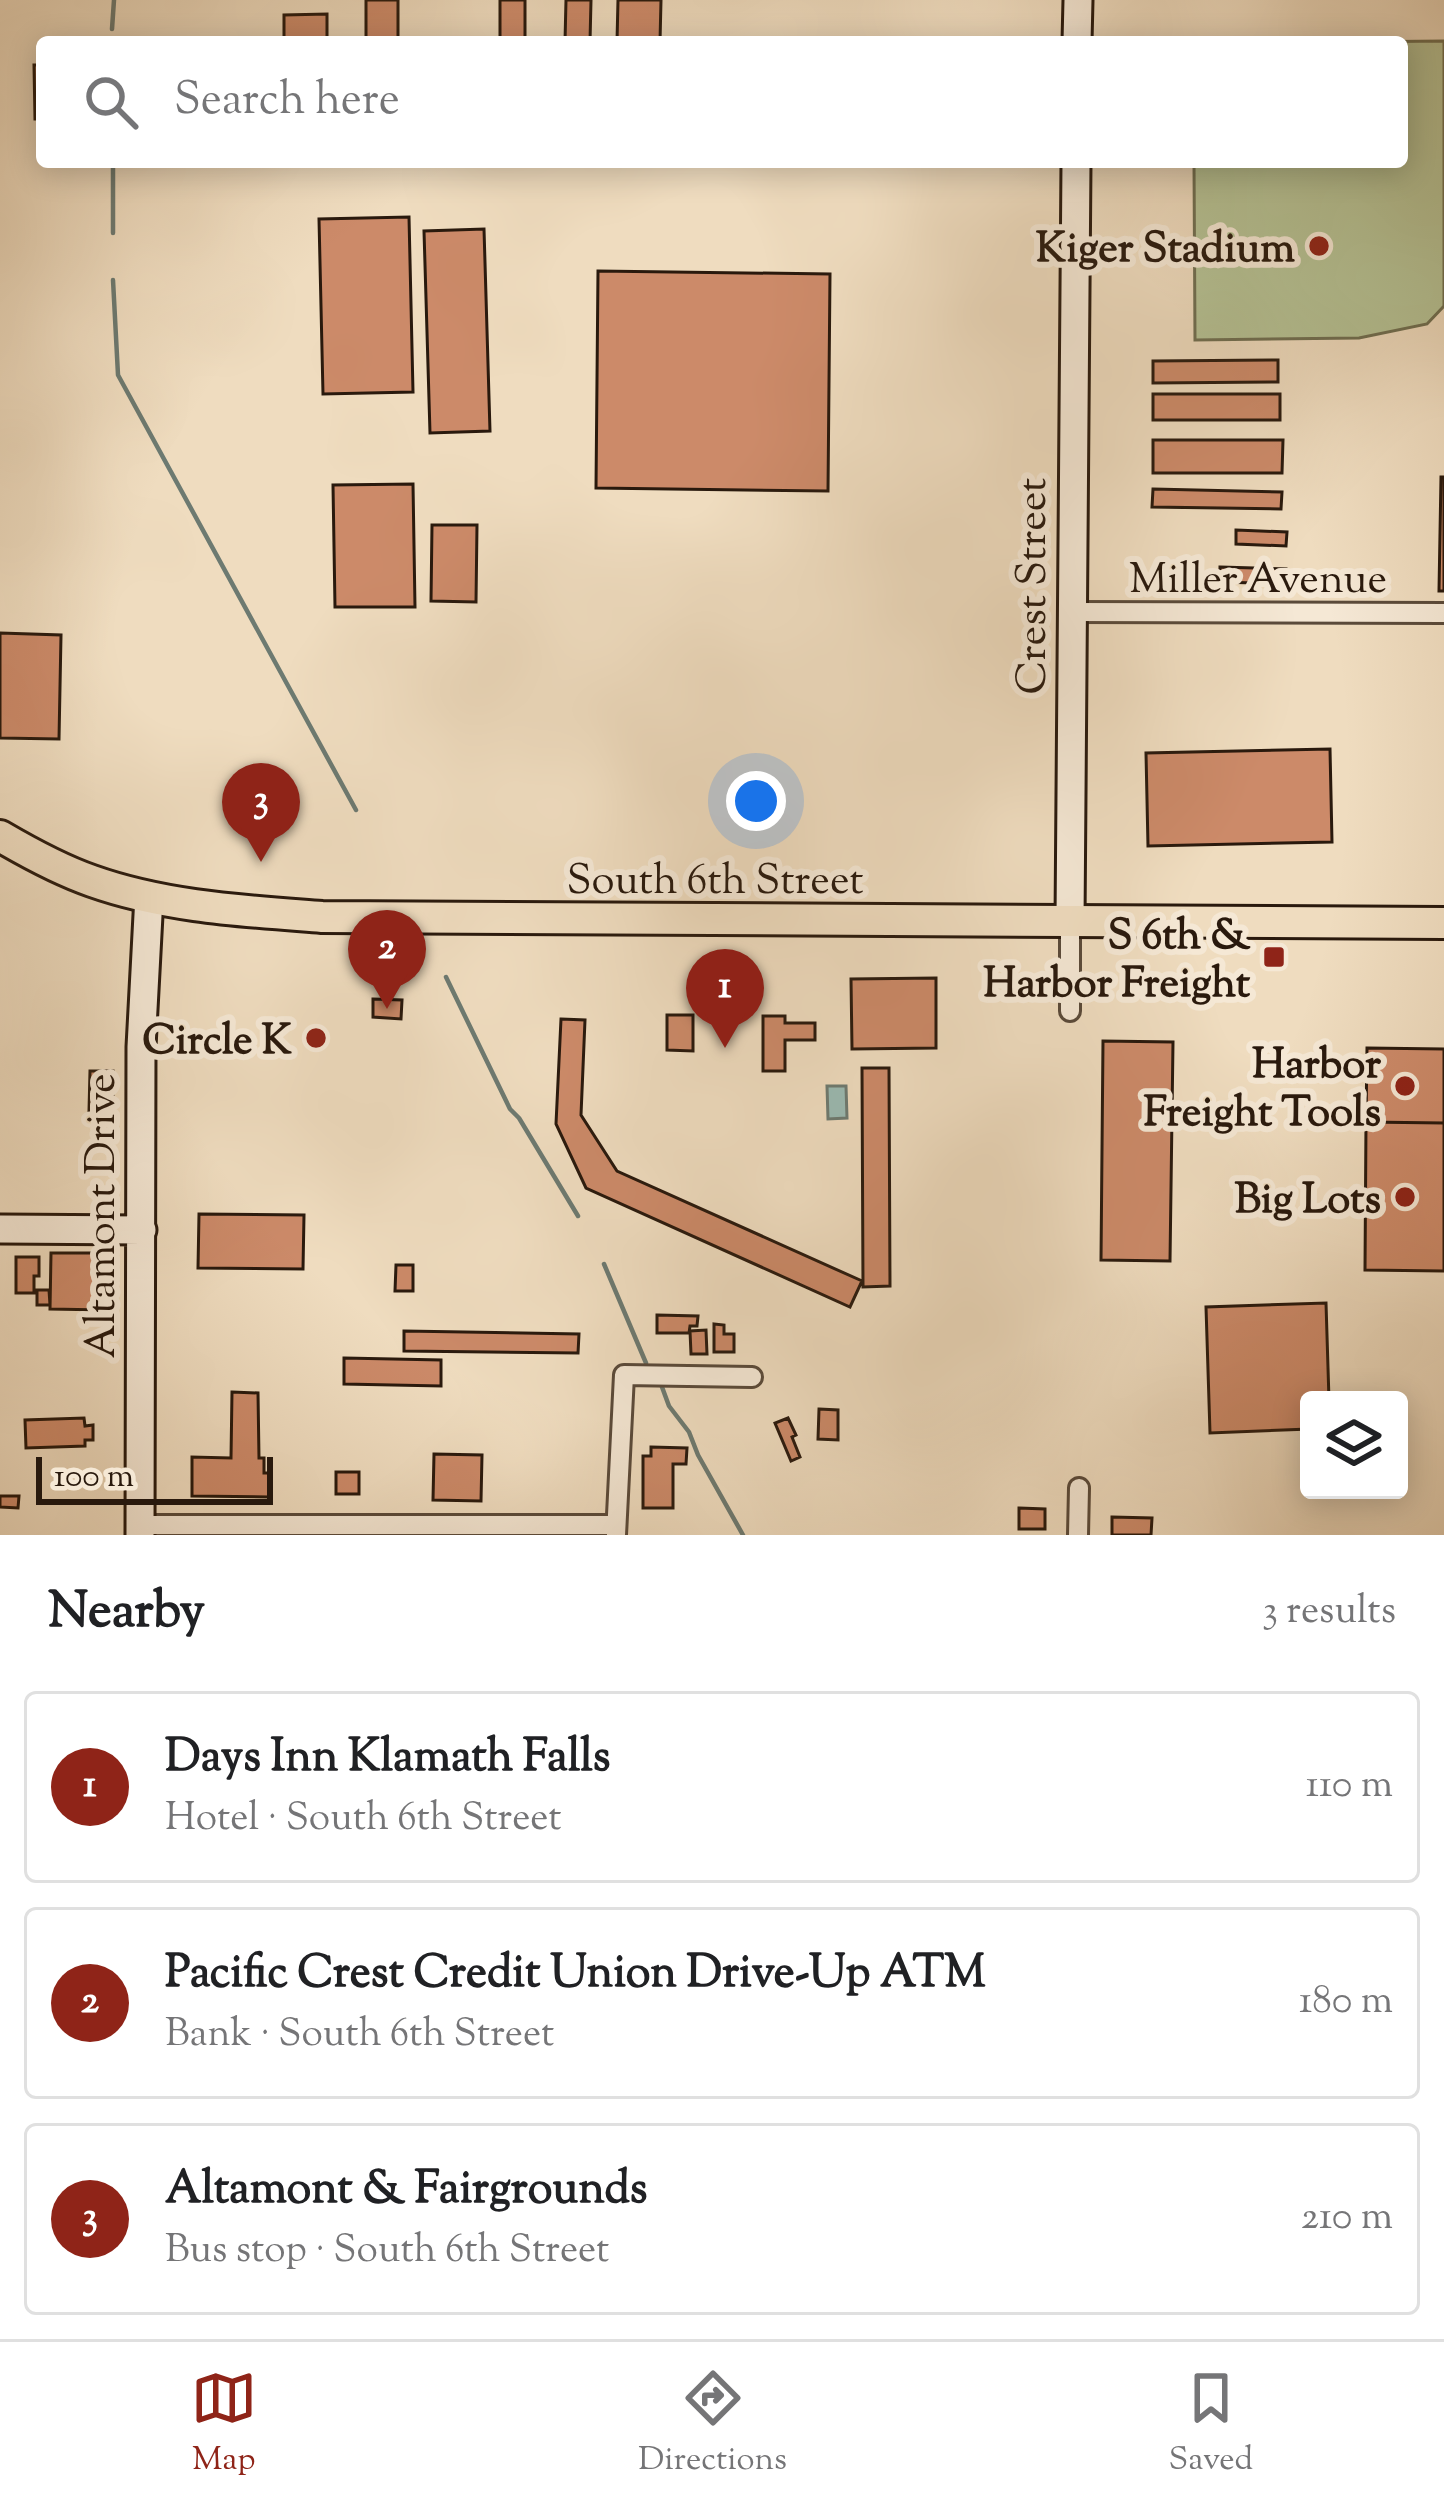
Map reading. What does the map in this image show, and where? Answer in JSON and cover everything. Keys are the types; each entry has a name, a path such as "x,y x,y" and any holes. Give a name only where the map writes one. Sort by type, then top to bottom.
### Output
{"main road":[{"name":"South 6th Street","path":"0,836 92,881 149,896 209,907 322,917 1444,923"}],"street":[{"path":"1077,36 1078,0"},
{"name":"Crest Street","path":"1070,1011 1076,168"},
{"name":"Miller Avenue","path":"1072,612 1444,613"},
{"name":"Altamont Drive","path":"141,1530 141,1047 149,896"},
{"path":"0,1229 142,1230"},
{"path":"141,1530 616,1530 623,1375 752,1377"},
{"path":"1078,1535 1079,1487"}],"green space":[{"name":"Kiger Stadium","path":"1408,41 1444,41 1444,306 1427,324 1359,338 1195,340 1194,168 1408,168"}],"water":[{"path":"827,1086 846,1086 847,1118 828,1119"}],"building":[{"path":"366,0 398,0 398,36 366,36"},
{"path":"500,0 525,0 525,36 500,36"},
{"path":"566,0 591,0 590,36 565,36"},
{"path":"618,0 661,0 660,36 617,36"},
{"path":"327,14 327,36 284,36 284,15"},
{"path":"409,217 413,392 323,394 319,219"},
{"path":"484,229 490,431 430,433 424,231"},
{"path":"598,271 830,274 828,491 596,488"},
{"path":"1278,360 1278,382 1153,383 1153,361"},
{"path":"1153,394 1280,394 1280,420 1153,420"},
{"path":"1153,440 1283,440 1282,473 1153,473"},
{"path":"1444,477 1444,591 1439,591"},
{"path":"413,484 415,607 335,607 333,485"},
{"path":"1153,489 1282,492 1281,509 1152,507"},
{"path":"432,525 477,525 476,602 431,601"},
{"path":"1236,530 1287,532 1286,546 1236,544"},
{"path":"1220,567 1286,569 1286,584 1220,582"},
{"path":"0,633 61,635 59,739 0,738"},
{"path":"1330,749 1332,842 1148,846 1146,753"},
{"path":"936,978 936,1048 852,1049 851,979"},
{"path":"373,999 402,1000 401,1019 373,1017"},
{"path":"667,1015 693,1015 693,1051 667,1050"},
{"path":"763,1016 785,1016 785,1023 815,1023 815,1040 785,1040 785,1071 763,1071"},
{"path":"561,1019 585,1020 581,1115 617,1171 862,1281 850,1307 586,1188 556,1124"},
{"path":"1103,1041 1173,1042 1170,1261 1101,1260"},
{"name":"Harbor Freight Tools","path":"1367,1048 1444,1049 1444,1123 1366,1122"},
{"path":"862,1068 889,1068 890,1286 863,1287"},
{"path":"90,1071 113,1071 113,1112 89,1111"},
{"name":"Big Lots","path":"1366,1122 1444,1123 1444,1271 1365,1270"},
{"path":"199,1214 304,1215 303,1269 198,1268"},
{"path":"51,1253 105,1253 104,1310 50,1309"},
{"path":"16,1257 39,1257 34,1293 16,1293"},
{"path":"396,1265 413,1265 413,1291 395,1291"},
{"path":"37,1290 49,1290 50,1305 37,1305"},
{"path":"1326,1303 1329,1391 1300,1391 1300,1429 1210,1433 1206,1307"},
{"path":"657,1315 698,1316 697,1326 690,1326 689,1333 657,1333"},
{"path":"714,1324 724,1325 724,1334 734,1334 734,1352 714,1352"},
{"path":"706,1330 707,1354 691,1354 690,1331"},
{"path":"404,1331 579,1334 578,1353 404,1351"},
{"path":"344,1358 441,1360 441,1386 344,1384"},
{"path":"232,1392 258,1393 259,1458 264,1458 264,1473 269,1473 269,1497 192,1496 192,1457 231,1458"},
{"path":"819,1409 838,1410 838,1440 818,1439"},
{"path":"84,1418 85,1426 93,1425 93,1440 85,1440 85,1446 26,1448 25,1420"},
{"path":"788,1418 800,1457 791,1461 775,1423"},
{"path":"651,1447 687,1448 686,1464 673,1464 673,1508 643,1508 643,1456 651,1456"},
{"path":"434,1454 482,1455 481,1501 433,1500"},
{"path":"336,1472 359,1472 359,1494 336,1494"},
{"path":"0,1496 19,1496 18,1508 0,1507"},
{"path":"1019,1508 1045,1509 1045,1529 1019,1529"},
{"path":"1112,1517 1152,1518 1151,1535 1112,1535"}],"waterway":[{"path":"112,29 114,0"},
{"path":"113,168 113,233"},
{"path":"113,280 118,375 356,810"},
{"path":"446,977 510,1109 578,1216"},
{"path":"604,1264 646,1363"},
{"path":"662,1387 743,1535"}],"place":[{"name":"Kiger Stadium","path":"1319,246"},
{"name":"Altamont & Fairgrounds","path":"261,862"},
{"name":"S 6th & Harbor Freight","path":"1274,957"},
{"name":"Pacific Crest Credit Union Drive-Up ATM","path":"387,1009"},
{"name":"Circle K","path":"316,1038"},
{"name":"Days Inn Klamath Falls","path":"725,1048"},
{"name":"Harbor Freight Tools","path":"1405,1086"},
{"name":"Big Lots","path":"1405,1197"}]}
